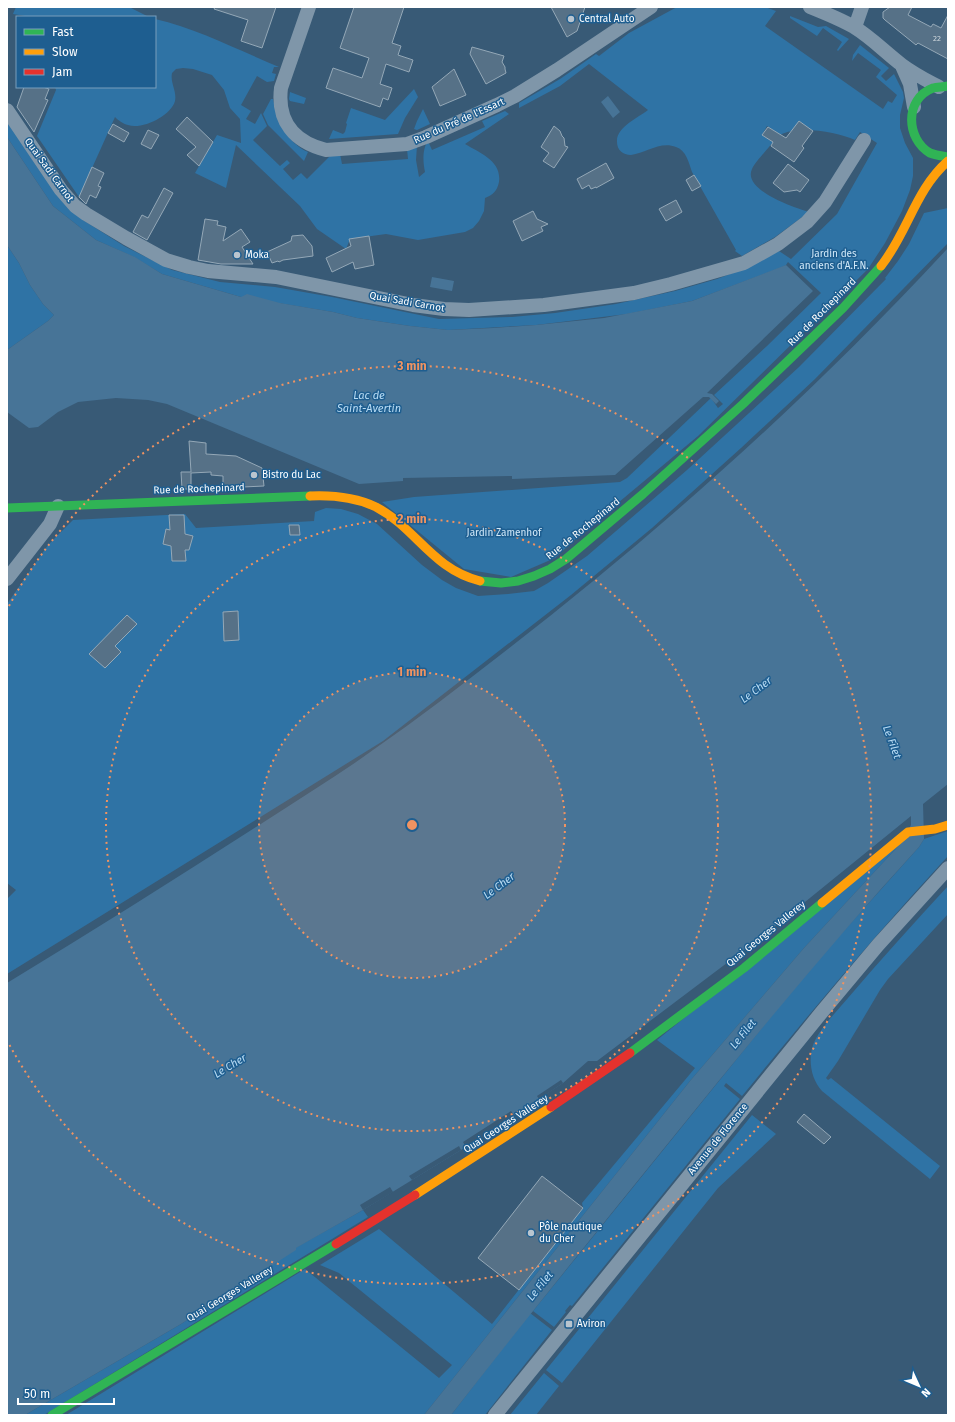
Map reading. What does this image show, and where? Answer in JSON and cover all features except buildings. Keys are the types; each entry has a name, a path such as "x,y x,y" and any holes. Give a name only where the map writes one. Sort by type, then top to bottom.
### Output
{"street":[{"name":"Rue du Pré de l'Essart","path":"309,7 281,88 280,100 288,126 294,134 303,142 326,150 407,144 478,114 514,96 552,74 651,7"},
{"path":"810,7 855,28 921,78 944,86"},
{"path":"855,28 862,7"},
{"path":"902,65 910,84 914,107"},
{"path":"923,159 919,144 914,136 911,126 911,117 914,107 924,94 944,86"},
{"name":"Quai Sadi Carnot","path":"7,110 61,190 75,206 126,238 166,260 208,271 276,277 300,281 405,304 444,309 469,310 544,305 634,293 744,263 778,244 807,222 825,202 864,140"},
{"path":"919,144 932,154 948,157"},
{"name":"Rue de Rochepinard","path":"7,508 302,496 342,496 364,502 385,513 439,561 459,574 473,580 497,584 515,582 538,576 566,559 666,474 758,390 851,300 888,257 898,242 920,194 936,172 948,161"},
{"name":"Rue de Rochepinard","path":"920,194 923,174"},
{"path":"7,579 50,524 58,506"},
{"name":"Quai Georges Vallerey","path":"52,1415 389,1212 499,1142 634,1050 744,968 908,832 935,829 948,825"},
{"name":"Avenue de Florence","path":"495,1415 821,1012 878,945 948,868"}],"green space":[{"path":"16,7 129,7 147,16 25,16 13,14"},
{"path":"677,7 765,7 776,11 765,26 883,109 888,101 892,103 897,95 876,77 881,70 858,53 852,61 853,55 860,45 889,68 881,76 886,81 894,74 903,92 904,98 900,115 900,128 905,143 913,158 913,176 910,190 902,211 885,243 868,269 698,436 582,533 555,558 511,577 464,569 382,502 414,497 620,482 627,478 711,398 718,408 723,404 714,395 821,293 788,262 780,268 692,301 627,314 536,325 448,330 357,318 333,312 241,297 162,274 134,257 96,240 53,206 7,137 7,122 83,220 124,246 172,270 220,282 275,287 439,319 512,317 555,313 616,304 675,291 717,279 746,268 779,251 791,259 837,214 877,143 860,132 855,140 838,134 807,130 797,130 780,135 767,126 762,135 773,142 752,169 751,177 762,191 793,207 809,212 775,237 742,256 735,251 736,250 692,172 687,157 682,151 676,147 664,145 631,155 625,154 619,150 617,142 620,132 628,123 648,110 589,64 560,86 519,108 519,103 560,79 596,54 599,56 629,33"},
{"path":"790,16 818,27 826,26 849,39 838,51 837,50 842,42 823,28 817,36 790,18"},
{"path":"156,19 187,28 279,67 274,67 272,73 276,74 274,81 267,82 257,76 241,105 251,111 246,119 255,124 261,113 267,126 253,140 280,166 287,160 290,163 283,169 293,180 301,173 307,179 331,155 340,154 342,164 408,159 407,149 417,146 416,160 419,177 425,172 423,160 428,141 432,150 485,127 482,121 505,111 509,114 465,144 489,158 497,168 499,175 497,188 490,196 485,198 484,211 479,221 473,228 465,232 418,240 386,234 350,239 346,249 317,229 300,206 236,145 226,188 195,173 217,135 241,143 240,119 230,108 224,90 212,75 193,69 176,69 172,73 175,101 168,112 162,117 148,124 134,126 124,124 115,117 79,197 37,136 56,90 55,88 156,88"},
{"path":"414,89 418,97 405,118 398,134 329,139 333,130 343,134 345,132 346,123 351,108 385,120"},
{"path":"290,92 306,98 304,104 290,101"},
{"path":"271,99 273,99 284,130 294,143 308,152 304,161 268,125 263,114"},
{"path":"423,109 430,124 417,130 414,129 417,121"},
{"path":"948,208 948,243 815,379 652,528 571,595 383,741 7,974 7,899 16,890 7,883 7,604 48,545 73,520 185,514 196,528 314,521 315,512 326,508 341,509 358,514 377,524 422,565 442,580 456,588 478,596 534,591 587,556 687,470 799,367 886,279 885,278 909,244 924,213"},
{"path":"7,245 19,263 30,285 43,304 54,315 48,321 7,350"},
{"path":"948,831 948,856 843,974 742,1096 726,1083 724,1086 740,1099 572,1306 570,1305 565,1311 566,1312 554,1327 533,1311 778,1008 832,944 919,847 924,839"},
{"path":"903,841 804,948 690,1081 424,1415 66,1415 305,1269 439,1378 452,1365 339,1273 320,1265 379,1229 492,1324 583,1208 582,1203 695,1068 657,1040"},
{"path":"948,886 948,914 888,979 826,1078 828,1080 831,1078 940,1166 930,1179 822,1091 813,1075 811,1057 813,1045 819,1033 829,1020"},
{"path":"752,1115 776,1134 718,1188 562,1383 546,1370"},
{"path":"363,1210 368,1217 44,1415 25,1415 181,1324 295,1248"},
{"path":"530,1313 552,1330 485,1415 451,1415"},
{"path":"544,1373 559,1386 536,1415 510,1415"}],"water":[{"path":"608,96 620,112 613,118 601,102"},
{"name":"Lac de Saint-Avertin","path":"7,137 53,206 96,240 135,257 162,274 241,297 247,294 280,303 333,312 357,318 448,330 536,325 604,318 692,301 786,265 813,291 707,393 712,394 719,401 716,404 709,397 703,397 615,475 512,479 512,476 403,478 403,481 359,484 167,404 148,400 116,398 78,402 58,412 38,427 29,428 7,412 7,350 48,321 54,315 43,304 30,285 19,263 7,245"},
{"path":"948,248 948,784 923,804 924,839 919,847 823,955 761,1029 587,1243 451,1415 424,1415 690,1081 804,948 903,841 911,825 911,816 768,932 597,1061 588,1061 563,1083 461,1150 363,1210 296,1248 296,1250 181,1324 25,1415 7,1415 7,983 138,902 347,768 424,713 508,649 624,555 736,458 844,355"},
{"path":"432,277 454,281 452,291 430,287"}],"pier":[{"path":"561,1080 563,1083 539,1099 537,1096"},
{"path":"511,1111 514,1115 466,1147 463,1142"},
{"path":"459,1146 461,1150 412,1180 409,1176"},
{"path":"390,1187 393,1192 363,1210 360,1205"}],"traffic: fast":[{"path":"948,86 933,88 924,93 917,101 913,110 912,119 916,138 922,147 930,153 948,157"},
{"path":"480,581 501,583 518,581 550,569 566,559 643,494 743,404 843,308 881,266"},
{"path":"7,508 310,496"},
{"path":"630,1053 744,968 822,903"},
{"path":"52,1415 336,1244"}],"traffic: slow":[{"path":"881,266 898,239 927,185 948,161"},
{"path":"310,496 343,497 376,507 390,516 449,567 463,575 480,581"},
{"path":"822,903 908,832 935,829 948,825"},
{"path":"415,1195 551,1107"}],"traffic: jam":[{"path":"551,1107 630,1053"},
{"path":"336,1244 415,1195"}],"place":[{"name":"Central Auto","path":"571,19"},
{"name":"Moka","path":"237,255"},
{"name":"Bistro du Lac","path":"254,475"},
{"name":"Pôle nautique du Cher","path":"531,1233"},
{"name":"Aviron","path":"569,1324"}],"park label":[{"name":"Jardin des anciens d'A.F.N.","path":"834,260"},
{"name":"Jardin Zamenhof","path":"504,533"}],"water label":[{"name":"Le Cher","path":"756,690"},
{"name":"Le Filet","path":"892,742"},
{"name":"Le Cher","path":"499,886"},
{"name":"Le Filet","path":"743,1034"},
{"name":"Le Cher","path":"230,1066"},
{"name":"Le Filet","path":"540,1286"}]}
